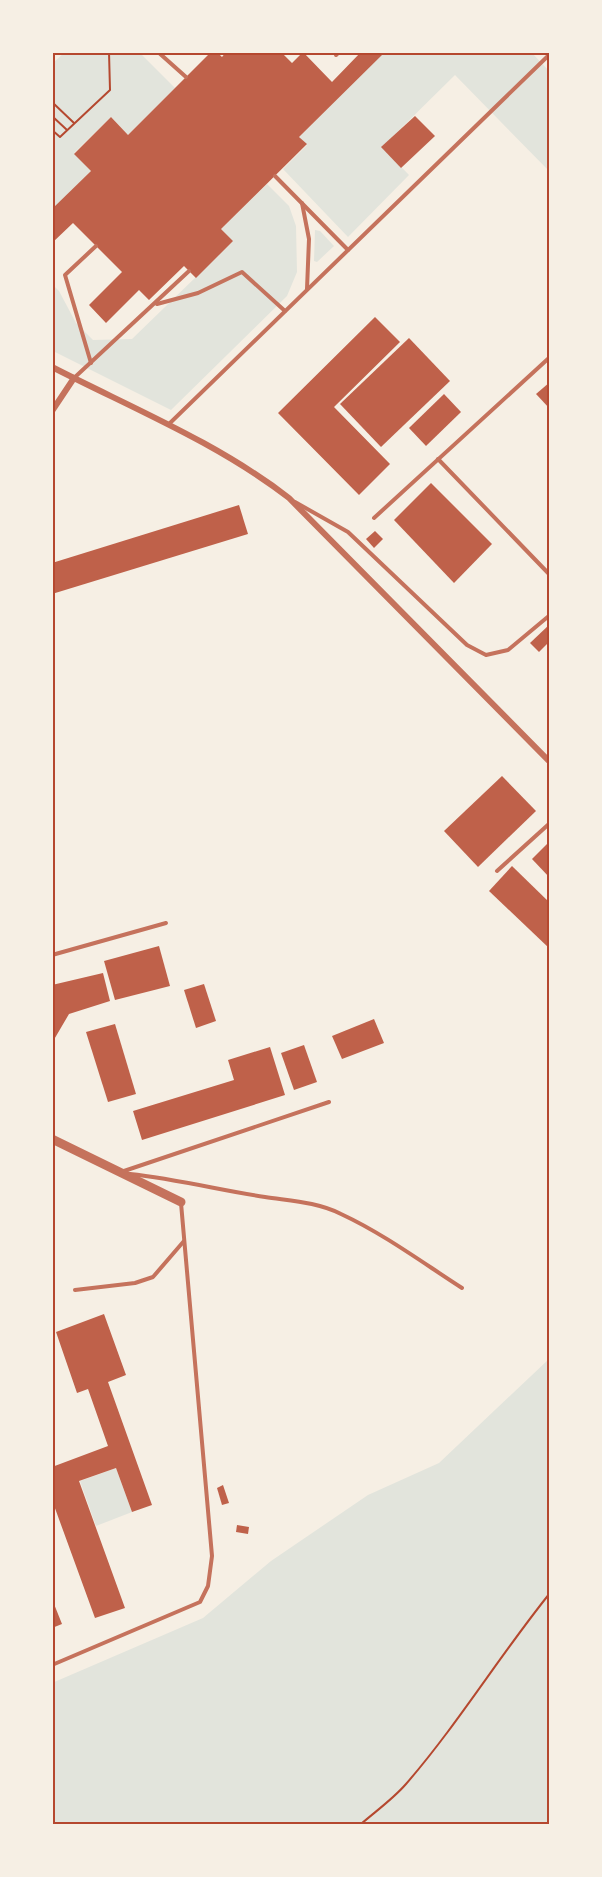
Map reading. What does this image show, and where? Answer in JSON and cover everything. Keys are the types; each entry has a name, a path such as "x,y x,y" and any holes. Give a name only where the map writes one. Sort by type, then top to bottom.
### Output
{"street":[{"path":"52,367 169,424 265,480 289,498 549,762"},
{"path":"52,411 56,400 74,378"},
{"path":"52,1139 181,1203"}],"lane":[{"path":"158,52 186,77"},
{"path":"169,424 549,54"},
{"path":"275,176 348,250"},
{"path":"302,202 309,239 307,290"},
{"path":"91,363 65,275 96,246"},
{"path":"74,378 189,271"},
{"path":"154,304 198,293 242,272 285,311"},
{"path":"375,519 549,357"},
{"path":"438,459 549,575"},
{"path":"289,498 348,532 467,645 486,655 508,650 549,615"},
{"path":"497,871 549,823"},
{"path":"52,955 166,923"},
{"path":"120,1172 328,1102"},
{"path":"120,1172 173,1179 265,1197 309,1202 340,1213 393,1243 462,1288"},
{"path":"52,1665 200,1602 208,1586 212,1556 181,1203"},
{"path":"75,1290 135,1283 153,1277 185,1240"}],"path":[{"path":"52,130 60,137 110,90 109,52"},
{"path":"52,102 74,123"},
{"path":"52,116 67,130"},
{"path":"361,1824 405,1786 549,1593"}],"shaded area":[{"path":"64,53 140,53 175,88 128,135 111,117 74,153 91,171 53,209 53,63"},
{"path":"379,53 532,53 549,71 549,171 455,75 382,147 409,175 348,237 283,169 307,145 299,137 381,55"},
{"path":"267,184 289,206 296,226 297,272 287,296 171,410 53,351 52,284 59,291 76,323 93,340 132,339 232,242 221,229"},
{"path":"315,230 320,231 334,246 317,262 314,261"},
{"path":"549,1359 549,1824 53,1824 52,1683 203,1618 271,1561 368,1495 439,1463"},
{"path":"116,1468 132,1512 96,1526 80,1481"}],"building":[{"path":"211,52 217,52 222,57 226,52 281,52 292,63 303,52 332,82 361,52 379,52 382,55 299,137 307,144 221,229 233,241 196,278 184,266 149,300 139,290 106,323 89,305 122,272 73,223 52,243 52,209 91,171 74,154 111,117 128,135"},
{"path":"415,116 435,136 401,168 381,147"},
{"path":"375,317 400,342 334,407 390,464 359,495 278,413"},
{"path":"409,338 450,381 381,447 340,404"},
{"path":"550,382 550,409 536,394"},
{"path":"444,394 461,412 426,446 409,428"},
{"path":"431,483 492,544 454,583 394,520"},
{"path":"239,505 248,534 52,594 52,563"},
{"path":"375,531 383,539 374,548 366,539"},
{"path":"550,624 550,641 539,652 530,643"},
{"path":"502,776 536,811 478,867 444,831"},
{"path":"550,841 550,878 532,859"},
{"path":"512,866 550,903 550,949 489,891"},
{"path":"159,946 170,986 115,1000 104,961"},
{"path":"103,973 110,1001 69,1014 52,1043 52,985"},
{"path":"204,984 216,1021 196,1028 184,990"},
{"path":"374,1019 384,1043 342,1059 332,1036"},
{"path":"115,1024 136,1094 108,1102 86,1032"},
{"path":"304,1045 317,1082 294,1090 281,1053"},
{"path":"270,1047 285,1095 142,1140 133,1111 234,1080 228,1060"},
{"path":"104,1314 126,1375 108,1382 152,1505 132,1512 116,1468 79,1481 125,1608 95,1618 52,1500 52,1467 108,1446 88,1389 77,1393 56,1332"},
{"path":"223,1485 229,1503 222,1505 217,1488"},
{"path":"237,1525 249,1527 248,1534 236,1532"},
{"path":"52,1599 62,1624 52,1628"}]}
